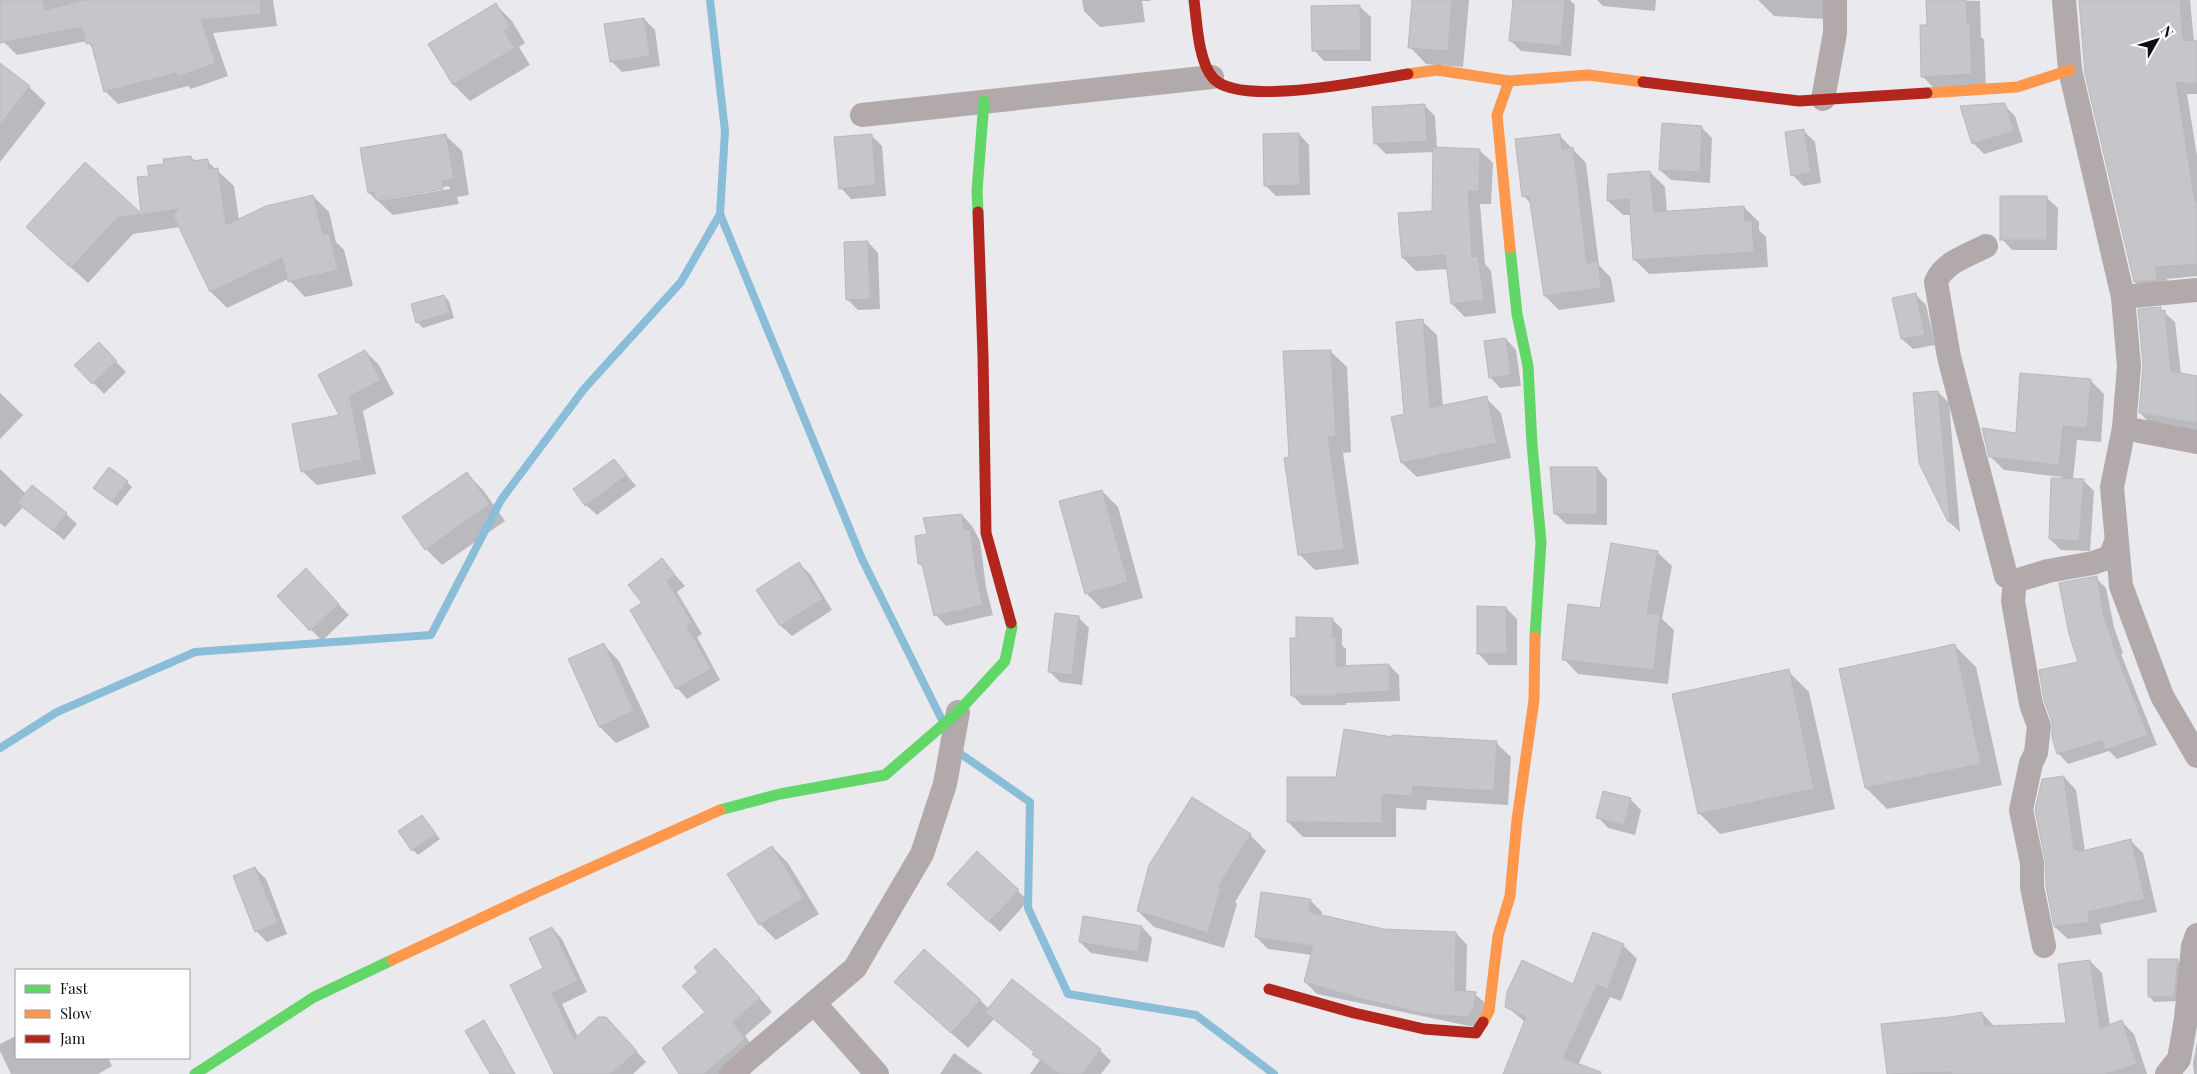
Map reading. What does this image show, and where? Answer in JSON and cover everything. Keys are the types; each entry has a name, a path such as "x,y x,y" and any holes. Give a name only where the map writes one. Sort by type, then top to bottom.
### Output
{"street":[{"path":"1194,0 1202,54 1212,77 1224,86 1247,91 1282,92 1436,70 1509,81 1588,75 1799,101 2017,87 2070,70"},
{"path":"1823,99 1835,33 1836,0"},
{"path":"2064,0 2070,70 2123,297 2129,366 2124,428 2112,487 2120,586 2162,696 2197,756"},
{"path":"862,115 1212,77"},
{"path":"1269,989 1354,1013 1424,1029 1476,1033 1489,1011 1498,936 1510,896 1517,820 1534,700 1535,612 1541,542 1532,444 1528,366 1517,314 1497,115 1509,81"},
{"path":"206,1072 314,997 537,892 727,806 780,794 885,775 958,712 1005,661 1012,627 986,533 983,356 977,191 984,102"},
{"path":"1986,246 1961,258 1940,272 1936,282 1949,356 1972,453 2006,576 2015,581 2048,571 2092,563 2110,557 2116,542"},
{"path":"2123,297 2197,290"},
{"path":"2124,428 2197,442"},
{"path":"2015,581 2013,602 2031,704 2039,726 2036,753 2030,763 2021,810 2032,863 2032,888 2044,946"},
{"path":"731,1074 854,968 922,854 946,784 958,712"},
{"path":"2167,1074 2178,1058 2186,1019 2194,946 2197,935"},
{"path":"814,1003 878,1074"}],"building":[{"path":"0,0 43,0 45,10 84,0 260,0 261,14 201,20 216,63 177,77 176,73 104,92 91,43 86,44 82,27 0,43"},
{"path":"1412,0 1452,0 1448,51 1408,48"},
{"path":"1513,0 1565,0 1561,46 1509,41"},
{"path":"1926,0 1966,0 1967,24 1970,24 1972,74 1921,77 1920,25 1927,25"},
{"path":"2079,0 2180,0 2183,40 2197,41 2197,84 2176,82 2195,201 2197,201 2197,264 2155,267 2157,280 2134,282 2085,74"},
{"path":"496,3 510,27 504,31 515,48 453,85 428,44"},
{"path":"1360,5 1361,50 1312,51 1311,6"},
{"path":"644,18 650,56 610,62 604,24"},
{"path":"0,63 30,86 0,125"},
{"path":"2005,103 2014,131 1972,144 1960,106"},
{"path":"1425,104 1427,141 1374,144 1372,107"},
{"path":"1662,123 1702,126 1700,172 1659,170"},
{"path":"1804,129 1811,173 1791,176 1785,132"},
{"path":"1299,133 1300,185 1264,186 1263,134"},
{"path":"446,134 454,179 442,181 443,189 376,200 374,192 368,193 360,148"},
{"path":"872,134 876,185 839,189 834,137"},
{"path":"1560,134 1562,149 1573,147 1587,263 1598,262 1601,288 1544,296 1529,196 1522,197 1515,139"},
{"path":"1433,147 1480,149 1479,191 1468,191 1472,257 1478,256 1484,300 1451,304 1445,255 1402,258 1398,213 1432,211"},
{"path":"191,156 192,161 208,159 209,169 218,168 226,225 266,206 313,195 323,234 329,233 338,270 288,282 282,258 210,292 173,215 179,209 117,218 71,268 26,227 85,162 141,213 137,177 149,176 147,166 164,164 163,159"},
{"path":"1650,171 1654,212 1744,206 1745,221 1752,221 1754,252 1633,260 1629,199 1607,201 1608,174"},
{"path":"2000,196 2047,196 2047,240 2000,240"},
{"path":"868,241 870,299 846,300 844,242"},
{"path":"1916,293 1925,335 1901,339 1892,298"},
{"path":"444,295 450,313 416,323 411,304"},
{"path":"2161,307 2161,311 2165,310 2171,371 2197,376 2197,423 2139,413 2143,365 2138,309"},
{"path":"1423,319 1430,408 1487,396 1497,443 1401,463 1391,417 1404,414 1396,322"},
{"path":"1506,338 1511,375 1489,378 1484,341"},
{"path":"99,342 117,361 92,384 74,365"},
{"path":"365,350 381,380 350,396 362,460 301,472 292,424 339,415 318,375"},
{"path":"1331,350 1336,437 1328,437 1344,549 1298,555 1284,458 1289,457 1283,351"},
{"path":"2020,373 2091,379 2087,428 2063,426 2059,465 1989,457 1982,428 2016,433"},
{"path":"1938,391 1950,522 1948,522 1919,463 1913,393"},
{"path":"614,459 627,475 585,506 573,489"},
{"path":"109,467 128,481 112,502 93,488"},
{"path":"1550,467 1597,467 1597,514 1554,514"},
{"path":"467,472 490,504 425,550 402,517"},
{"path":"2051,478 2084,479 2079,541 2049,539"},
{"path":"32,485 67,513 53,531 17,503"},
{"path":"1102,490 1128,582 1085,594 1059,501"},
{"path":"962,514 964,530 970,529 976,575 983,605 934,616 922,564 918,564 915,536 927,534 923,518"},
{"path":"1611,543 1658,551 1647,613 1660,615 1654,670 1562,660 1568,604 1600,608"},
{"path":"662,558 675,575 667,581 692,622 687,626 711,669 676,689 630,610 642,603 628,585"},
{"path":"799,562 823,599 780,626 756,590"},
{"path":"306,568 339,604 310,631 277,596"},
{"path":"2097,576 2104,616 2112,643 2148,735 2105,750 2102,741 2057,754 2052,737 2052,722 2044,700 2039,670 2078,662 2069,634 2059,583"},
{"path":"1477,606 1506,607 1507,654 1477,654"},
{"path":"1055,613 1079,616 1072,675 1048,672"},
{"path":"1296,617 1333,618 1332,638 1336,638 1336,666 1389,664 1390,691 1337,694 1337,696 1291,696 1290,638 1296,638"},
{"path":"604,643 634,711 599,727 568,659"},
{"path":"1955,644 1981,764 1865,788 1839,669"},
{"path":"1789,669 1814,789 1698,814 1672,694"},
{"path":"1344,729 1392,737 1392,735 1497,741 1494,791 1413,786 1412,796 1382,794 1382,823 1287,822 1287,777 1336,777"},
{"path":"2064,776 2074,850 2078,849 2078,852 2131,839 2145,899 2088,912 2090,922 2054,927 2046,886 2045,860 2035,810 2042,779"},
{"path":"1603,791 1631,798 1624,825 1596,818"},
{"path":"1192,797 1251,834 1218,887 1221,887 1208,933 1137,911 1149,865"},
{"path":"422,815 436,834 412,851 398,831"},
{"path":"772,846 804,898 759,925 727,874"},
{"path":"977,851 1019,890 989,922 947,884"},
{"path":"255,867 278,923 255,932 233,876"},
{"path":"1261,892 1311,899 1309,912 1383,929 1456,932 1455,990 1476,992 1474,1006 1468,1017 1426,1014 1358,998 1304,982 1313,946 1255,937"},
{"path":"1083,916 1142,926 1138,952 1079,942"},
{"path":"552,927 578,981 552,993 574,1039 598,1017 606,1017 637,1051 611,1074 554,1074 510,985 543,968 529,938"},
{"path":"1593,932 1624,944 1608,989 1597,985 1563,1058 1601,1072 1600,1074 1503,1074 1526,1017 1505,1007 1507,992 1522,960 1573,984"},
{"path":"715,948 760,998 733,1022 745,1039 704,1074 679,1074 662,1048 705,1012 682,986 698,972 694,967"},
{"path":"924,949 981,1000 951,1033 894,982"},
{"path":"2148,959 2178,959 2174,997 2148,997"},
{"path":"2090,960 2100,1028 2122,1020 2137,1064 2105,1074 1951,1074 1951,1072 1887,1074 1881,1024 1982,1012 1985,1026 2066,1023 2058,964"},
{"path":"1012,979 1101,1049 1083,1074 1059,1074 1032,1054 1034,1052 985,1012"},
{"path":"484,1020 515,1074 490,1074 465,1031"}],"waterway":[{"path":"710,0 725,131 720,214 862,559 942,720"},
{"path":"0,748 57,712 195,652 431,635 501,500 584,389 681,282 720,214"},
{"path":"956,748 958,752 1030,802 1028,908 1068,994 1196,1015 1274,1074"}],"traffic: fast":[{"path":"978,212 977,191 984,101"},
{"path":"1510,248 1517,314 1528,366 1532,444 1541,542 1535,637"},
{"path":"720,810 780,794 885,775 958,712 1005,661 1012,627 1011,623"},
{"path":"195,1074 314,997 392,960"}],"traffic: slow":[{"path":"1408,74 1437,70 1509,81 1588,75 1643,82"},
{"path":"1927,93 2017,87 2070,70"},
{"path":"1509,81 1497,115 1510,248"},
{"path":"1483,1022 1489,1011 1498,936 1510,896 1517,820 1534,700 1535,637"},
{"path":"392,960 537,892 720,810"}],"traffic: jam":[{"path":"1194,0 1199,41 1204,62 1213,78 1227,87 1249,91 1306,90 1408,74"},
{"path":"1643,82 1799,101 1927,93"},
{"path":"978,212 986,533 1011,623"},
{"path":"1269,989 1354,1013 1424,1029 1476,1033 1483,1022"}]}
